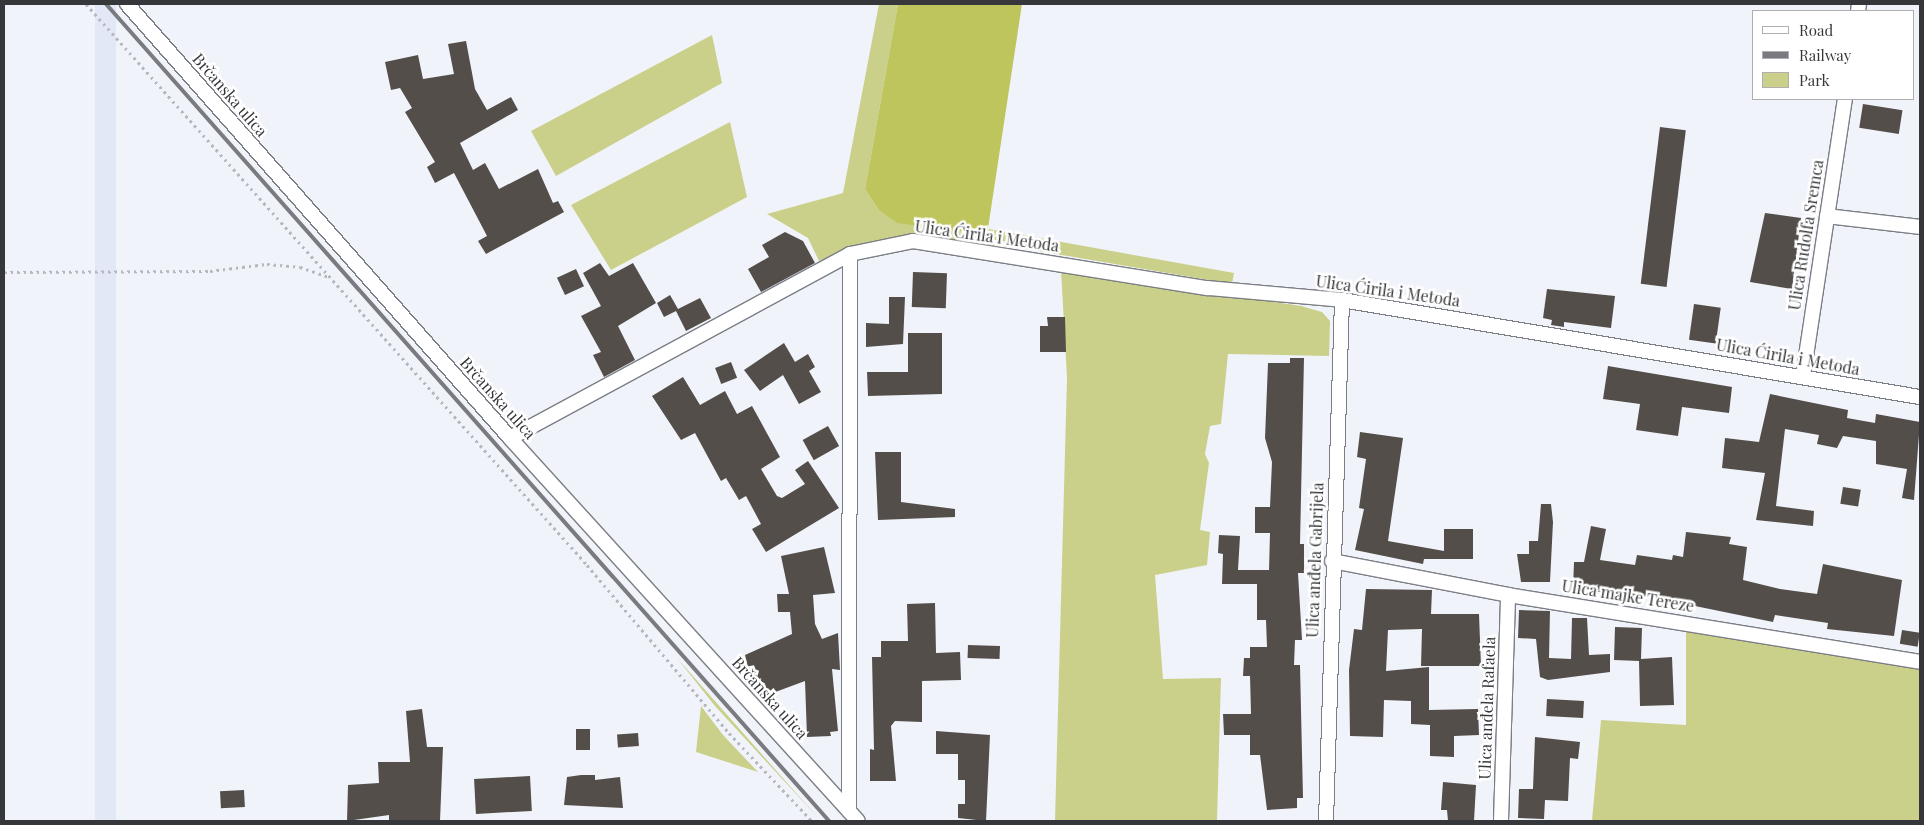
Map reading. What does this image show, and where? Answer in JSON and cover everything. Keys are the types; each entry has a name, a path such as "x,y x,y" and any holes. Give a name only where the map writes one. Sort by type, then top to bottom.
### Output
{"street":[{"name":"Brčanska ulica","path":"127,4 510,438 854,816"},
{"name":"Ulica Rudolfa Sremca","path":"1802,376 1844,100"},
{"path":"1827,216 1920,227"},
{"name":"Ulica Ćirila i Metoda","path":"510,438 850,254 928,242 1208,288 1342,300 1920,397"},
{"name":"Brčanska ulica","path":"850,254 848,624 854,816"},
{"name":"Ulica anđela Gabrijela","path":"1326,821 1332,561 1342,300"},
{"name":"Ulica majke Tereze","path":"1332,561 1508,595 1920,662"},
{"name":"Ulica anđela Rafaela","path":"1501,821 1508,595"}],"path":[{"path":"86,4 593,573 729,733 812,821"},
{"path":"4,272 210,271 267,264 300,267 329,277"}],"shaded area":[{"path":"95,4 116,4 116,821 95,821"}],"green space":[{"path":"879,4 898,4 865,189 878,209 986,235 989,229 1234,273 1232,284 1021,248 920,238 867,243 819,261 808,238 767,214 843,193"},
{"path":"898,4 1022,4 987,235 897,223 878,209 865,189"},
{"path":"712,35 722,83 556,176 531,131"},
{"path":"730,122 747,197 611,270 571,205"},
{"path":"1061,270 1301,306 1322,312 1330,321 1329,356 1228,354 1221,424 1210,426 1205,454 1209,463 1200,530 1210,532 1207,565 1155,575 1163,679 1221,678 1217,821 1055,821 1067,378"},
{"path":"1686,629 1920,666 1920,821 1592,821 1601,720 1686,725"},
{"path":"677,658 788,784 821,821 715,706"},
{"path":"701,706 723,735 758,772 696,752"}],"building":[{"path":"466,41 475,89 487,110 511,97 518,110 460,143 473,170 485,163 499,189 538,169 553,203 558,201 564,212 486,254 478,241 487,236 454,173 435,183 427,167 435,162 405,112 412,108 400,88 391,90 385,62 418,55 423,79 454,74 448,44"},
{"path":"1863,104 1903,110 1899,134 1859,128"},
{"path":"1660,127 1686,130 1667,287 1641,284"},
{"path":"1765,213 1801,218 1792,289 1750,282"},
{"path":"785,232 803,241 815,263 761,292 748,269 769,257 762,245"},
{"path":"600,263 609,276 633,263 656,303 618,326 635,360 604,377 593,355 601,352 581,316 601,306 583,273"},
{"path":"576,269 584,286 565,295 557,278"},
{"path":"913,272 947,273 946,308 912,307"},
{"path":"1547,289 1615,296 1611,328 1564,322 1564,327 1551,325 1552,320 1543,318"},
{"path":"670,295 678,309 700,298 711,318 686,331 676,311 664,317 657,303"},
{"path":"889,297 905,297 903,344 866,347 866,323 889,324"},
{"path":"1694,304 1721,308 1716,343 1689,340"},
{"path":"1047,317 1065,317 1066,352 1040,352 1040,326 1048,326"},
{"path":"908,333 942,333 942,394 868,396 867,372 908,372"},
{"path":"784,343 795,362 808,354 815,367 809,371 821,392 799,404 783,375 760,391 744,370"},
{"path":"1290,358 1304,358 1300,544 1304,544 1304,573 1298,573 1302,640 1295,640 1294,665 1300,665 1303,798 1297,798 1297,808 1267,810 1260,755 1250,755 1250,735 1224,735 1223,714 1251,714 1250,676 1243,676 1244,658 1250,658 1250,647 1267,647 1266,620 1257,620 1257,584 1222,584 1223,554 1218,553 1219,535 1240,536 1238,570 1269,570 1270,533 1255,533 1255,507 1270,507 1272,462 1265,438 1268,363 1290,363"},
{"path":"731,362 737,378 721,384 715,368"},
{"path":"1608,366 1732,387 1729,413 1682,407 1678,436 1636,430 1640,404 1603,399"},
{"path":"683,377 700,405 725,391 737,414 752,406 780,457 761,469 777,496 782,498 805,484 795,470 808,461 839,508 766,552 752,529 761,524 746,496 739,500 726,478 721,481 695,433 681,440 652,396"},
{"path":"1770,394 1848,410 1847,418 1875,423 1876,414 1920,422 1914,500 1902,498 1907,469 1876,464 1876,441 1843,436 1837,448 1817,444 1819,435 1785,429 1776,506 1814,511 1813,526 1756,520 1765,473 1722,468 1725,438 1759,442"},
{"path":"828,426 839,446 814,460 803,440"},
{"path":"1360,432 1403,438 1388,541 1444,551 1444,529 1473,529 1473,559 1424,559 1423,564 1355,550 1364,509 1359,508 1366,459 1357,457"},
{"path":"875,452 901,452 901,502 955,509 955,517 878,520"},
{"path":"1843,487 1861,490 1858,507 1840,504"},
{"path":"1541,504 1551,504 1553,522 1550,582 1521,582 1517,554 1529,554 1529,541 1538,541"},
{"path":"1591,526 1606,529 1600,560 1635,565 1637,555 1672,560 1673,555 1683,557 1686,532 1731,537 1729,544 1747,547 1743,580 1780,589 1817,594 1823,564 1902,580 1894,636 1827,629 1828,623 1775,615 1773,622 1656,598 1573,589 1574,562 1584,562"},
{"path":"824,547 835,593 813,595 815,624 822,639 838,633 840,670 832,669 838,731 830,732 831,736 807,737 805,681 770,694 748,667 745,655 792,634 790,612 778,612 777,594 789,594 781,556"},
{"path":"1366,589 1432,590 1431,614 1479,614 1481,666 1421,666 1422,629 1388,630 1386,671 1429,667 1429,710 1478,709 1479,735 1454,736 1454,757 1430,756 1430,725 1411,724 1411,701 1384,700 1383,737 1350,736 1349,670 1354,629 1362,630"},
{"path":"935,603 936,653 960,652 961,680 922,681 922,722 895,721 891,726 896,781 870,781 870,749 874,750 872,657 881,657 881,641 908,641 907,604"},
{"path":"1519,610 1550,611 1549,658 1571,659 1572,618 1587,618 1589,655 1610,654 1610,672 1548,680 1540,677 1536,639 1518,638"},
{"path":"1615,627 1642,628 1641,659 1672,657 1674,705 1640,706 1639,661 1614,660"},
{"path":"1902,630 1920,633 1918,647 1900,644"},
{"path":"968,645 1000,646 1000,659 968,658"},
{"path":"1547,699 1584,701 1583,718 1546,716"},
{"path":"422,709 427,747 443,747 440,821 389,821 389,815 347,821 348,785 379,783 378,762 410,762 406,711"},
{"path":"576,729 590,729 590,750 576,750"},
{"path":"936,731 990,735 986,821 958,818 958,804 965,804 965,780 958,780 958,754 936,754"},
{"path":"638,733 639,746 618,747 617,734"},
{"path":"1535,737 1580,742 1578,759 1570,758 1568,801 1545,800 1544,819 1518,818 1519,789 1533,789"},
{"path":"595,775 595,780 620,777 623,808 564,805 567,777"},
{"path":"530,776 532,811 476,814 474,779"},
{"path":"1443,782 1476,785 1474,821 1448,821 1447,810 1441,810"},
{"path":"244,790 245,807 221,808 220,791"}],"railway":[{"path":"106,4 829,821"}]}
